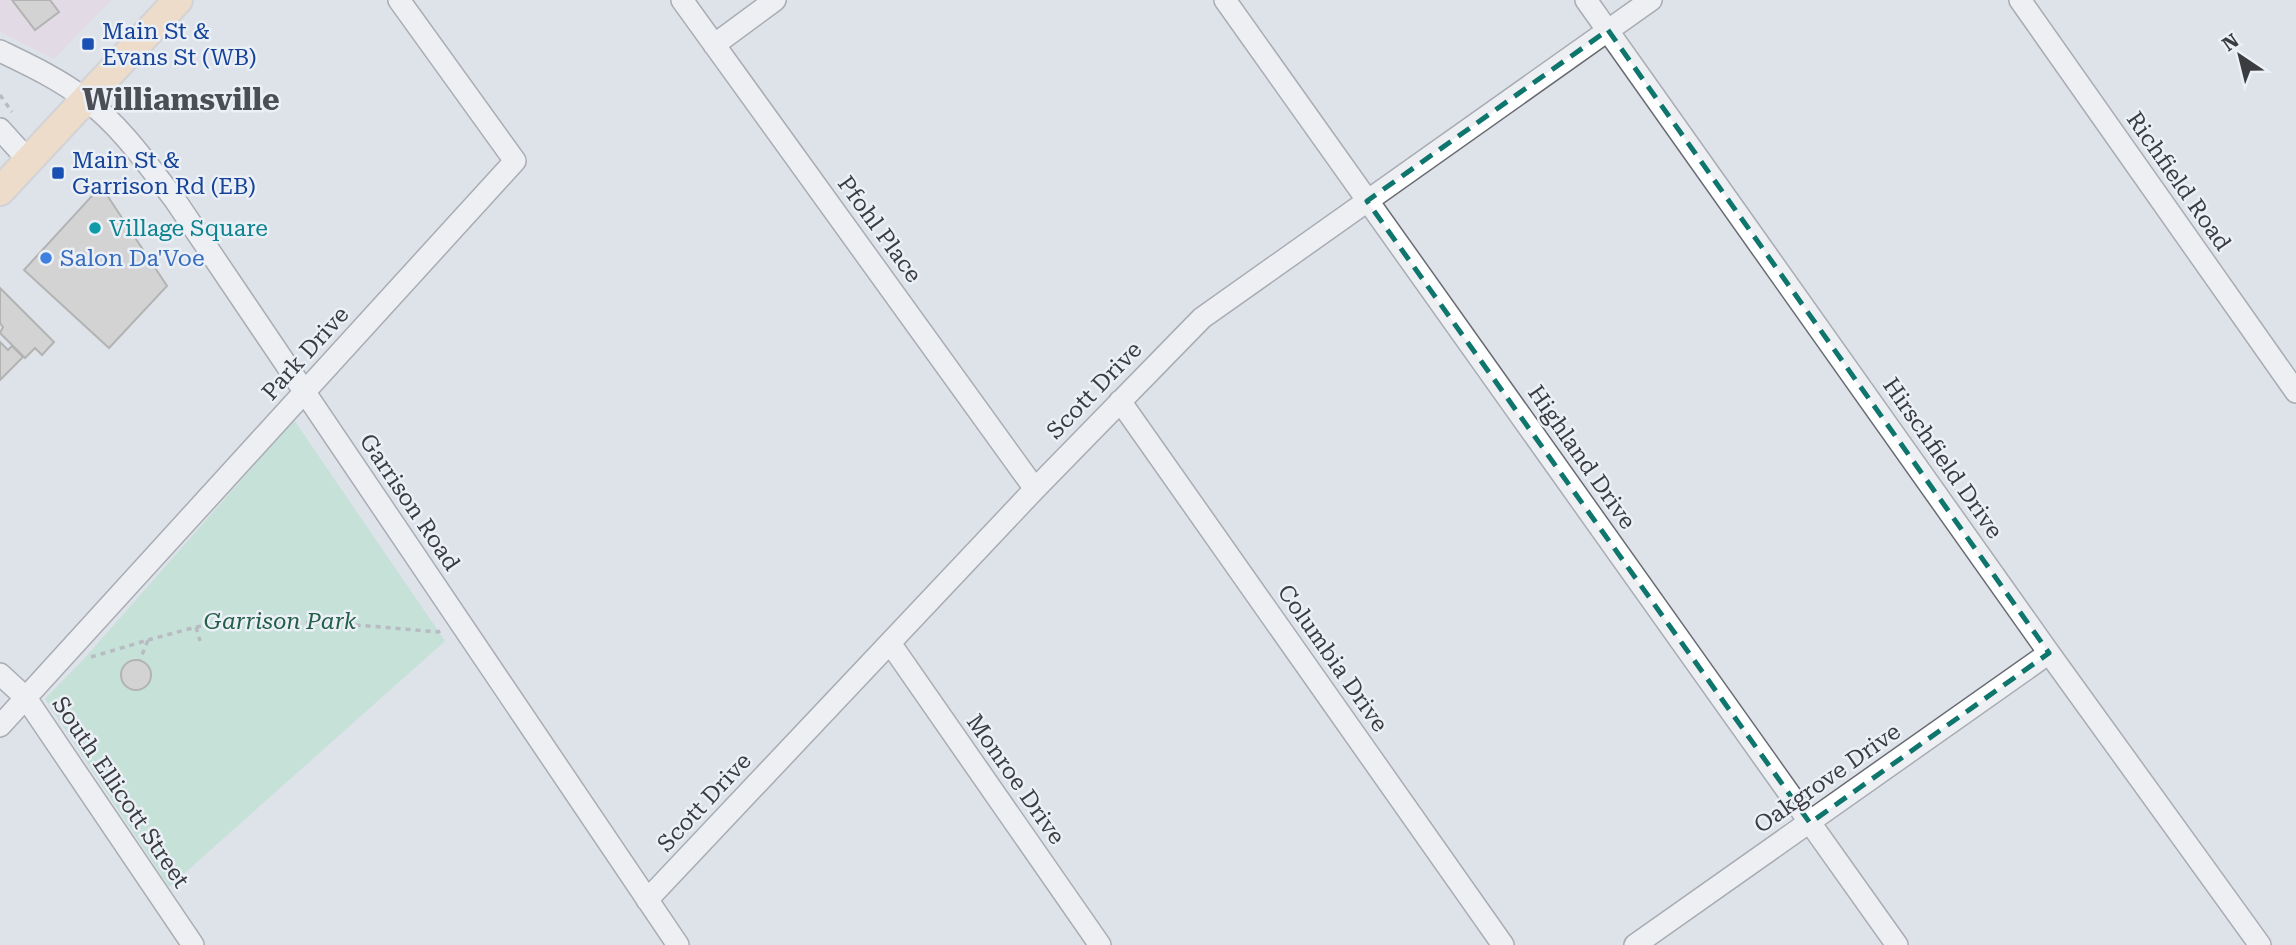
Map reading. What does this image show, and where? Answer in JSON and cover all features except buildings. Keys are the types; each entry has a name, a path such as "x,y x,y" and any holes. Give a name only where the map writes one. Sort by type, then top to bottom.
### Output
{"main road":[{"path":"0,191 178,0"}],"street":[{"name":"Park Drive","path":"0,726 515,161 399,0"},
{"name":"Pfohl Place","path":"682,0 1035,489"},
{"path":"714,45 775,0"},
{"name":"Highland Drive","path":"1225,0 1897,945"},
{"name":"Hirschfield Drive","path":"1586,0 2049,653 2260,945"},
{"name":"Scott Drive","path":"647,900 1035,489 1202,318 1651,0"},
{"name":"Richfield Road","path":"2020,0 2296,392"},
{"name":"Garrison Road","path":"0,51 48,75 85,99 111,122 175,200 678,945"},
{"path":"6,121 28,160"},
{"name":"Columbia Drive","path":"1120,401 1503,945"},
{"name":"Monroe Drive","path":"890,643 1100,945"},
{"name":"Oakgrove Drive","path":"1635,945 2049,653"},
{"name":"South Ellicott Street","path":"0,674 26,698 193,945"}],"path":[{"path":"0,95 6,121"},
{"path":"71,650 84,659 196,627 234,622 334,623 438,632 458,619"},
{"path":"196,627 200,641"},
{"path":"140,660 148,640"}],"highlighted area":[{"path":"1608,30 2049,653 1810,823 1367,201"}],"shaded area":[{"path":"0,0 111,0 54,59 0,32"}],"green space":[{"name":"Garrison Park","path":"294,420 445,641 169,887 45,699 84,659"}],"place":[{"name":"Main St & Evans St (WB)","path":"88,44"},
{"name":"Main St & Garrison Rd (EB)","path":"58,173"},
{"name":"Village Square","path":"95,228"},
{"name":"Salon Da'Voe","path":"46,258"}],"district":[{"name":"Williamsville","path":"181,100"}]}
